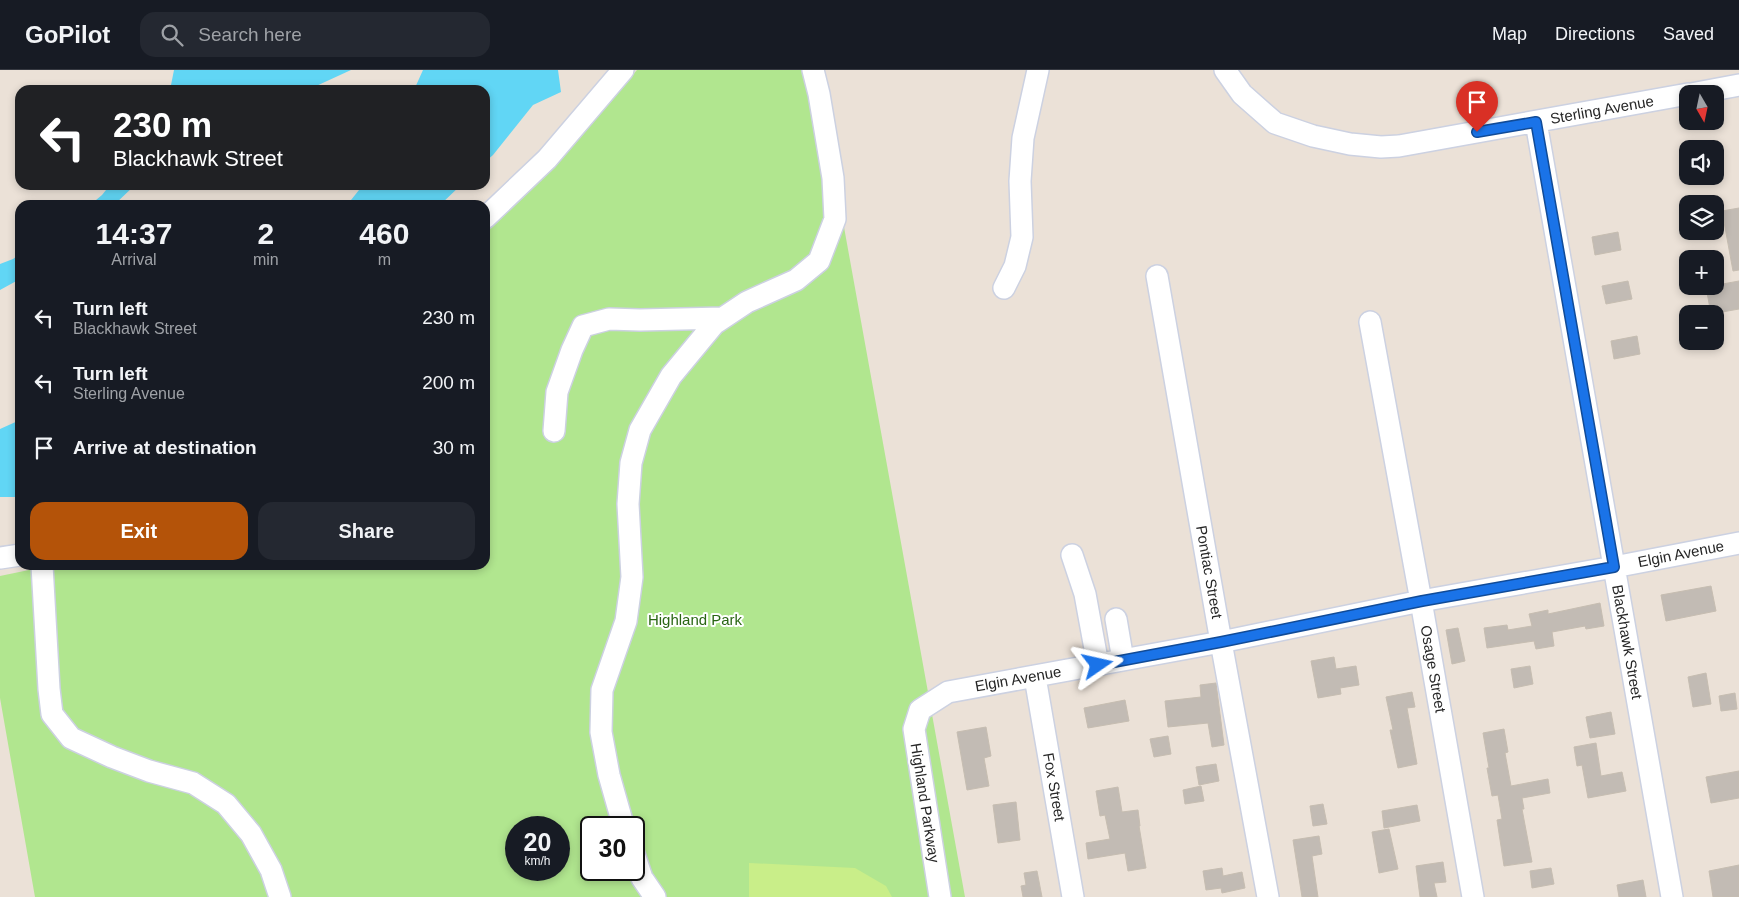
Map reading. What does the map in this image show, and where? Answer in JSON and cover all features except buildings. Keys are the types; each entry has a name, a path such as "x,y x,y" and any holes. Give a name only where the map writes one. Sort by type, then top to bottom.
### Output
{"street":[{"path":"490,213 547,159 623,70"},
{"path":"621,816 609,775 601,732 602,690 626,621 632,577 628,504 631,463 640,430 671,376 714,324 747,302 796,280 819,261 834,219 833,178 819,94 813,70"},
{"path":"1004,288 1015,266 1022,237 1020,181 1023,138 1038,70"},
{"name":"Sterling Avenue","path":"1225,70 1242,94 1275,123 1313,136 1350,144 1381,147 1399,146 1679,96"},
{"path":"1724,88 1739,85"},
{"name":"Blackhawk Street","path":"1536,122 1672,897"},
{"name":"Pontiac Street","path":"1157,276 1268,897"},
{"path":"554,430 558,392 572,350 583,326 609,319 723,318"},
{"name":"Osage Street","path":"1370,322 1422,601 1473,897"},
{"name":"Elgin Avenue","path":"920,710 948,692 1221,642 1422,601 1739,543"},
{"path":"1072,555 1085,594 1098,665"},
{"path":"0,558 15,556"},
{"path":"42,570 52,714 71,738 112,757 149,771 193,783 226,804 251,834 271,870 280,897"},
{"path":"1116,619 1123,660"},
{"name":"Fox Street","path":"1035,677 1074,897"},
{"name":"Highland Parkway","path":"920,710 914,730 940,897"},
{"path":"644,881 655,897"}],"green space":[{"name":"Highland Park","path":"637,70 803,70 842,216 965,897 35,897 0,698 0,576 29,570 490,570 490,227 554,162"},
{"path":"749,863 855,868 886,886 892,897 749,897"}],"water":[{"path":"174,70 351,70 318,85 171,85"},
{"path":"423,70 558,70 561,92 533,105 490,158 490,85 416,85"},
{"path":"106,190 130,190 119,200 96,200"},
{"path":"359,190 456,190 445,200 351,200"},
{"path":"15,258 15,282 0,290 0,264"},
{"path":"15,422 15,497 0,497 0,429"}],"route":[{"path":"1098,665 1422,601 1614,567 1536,122 1477,132"}]}
